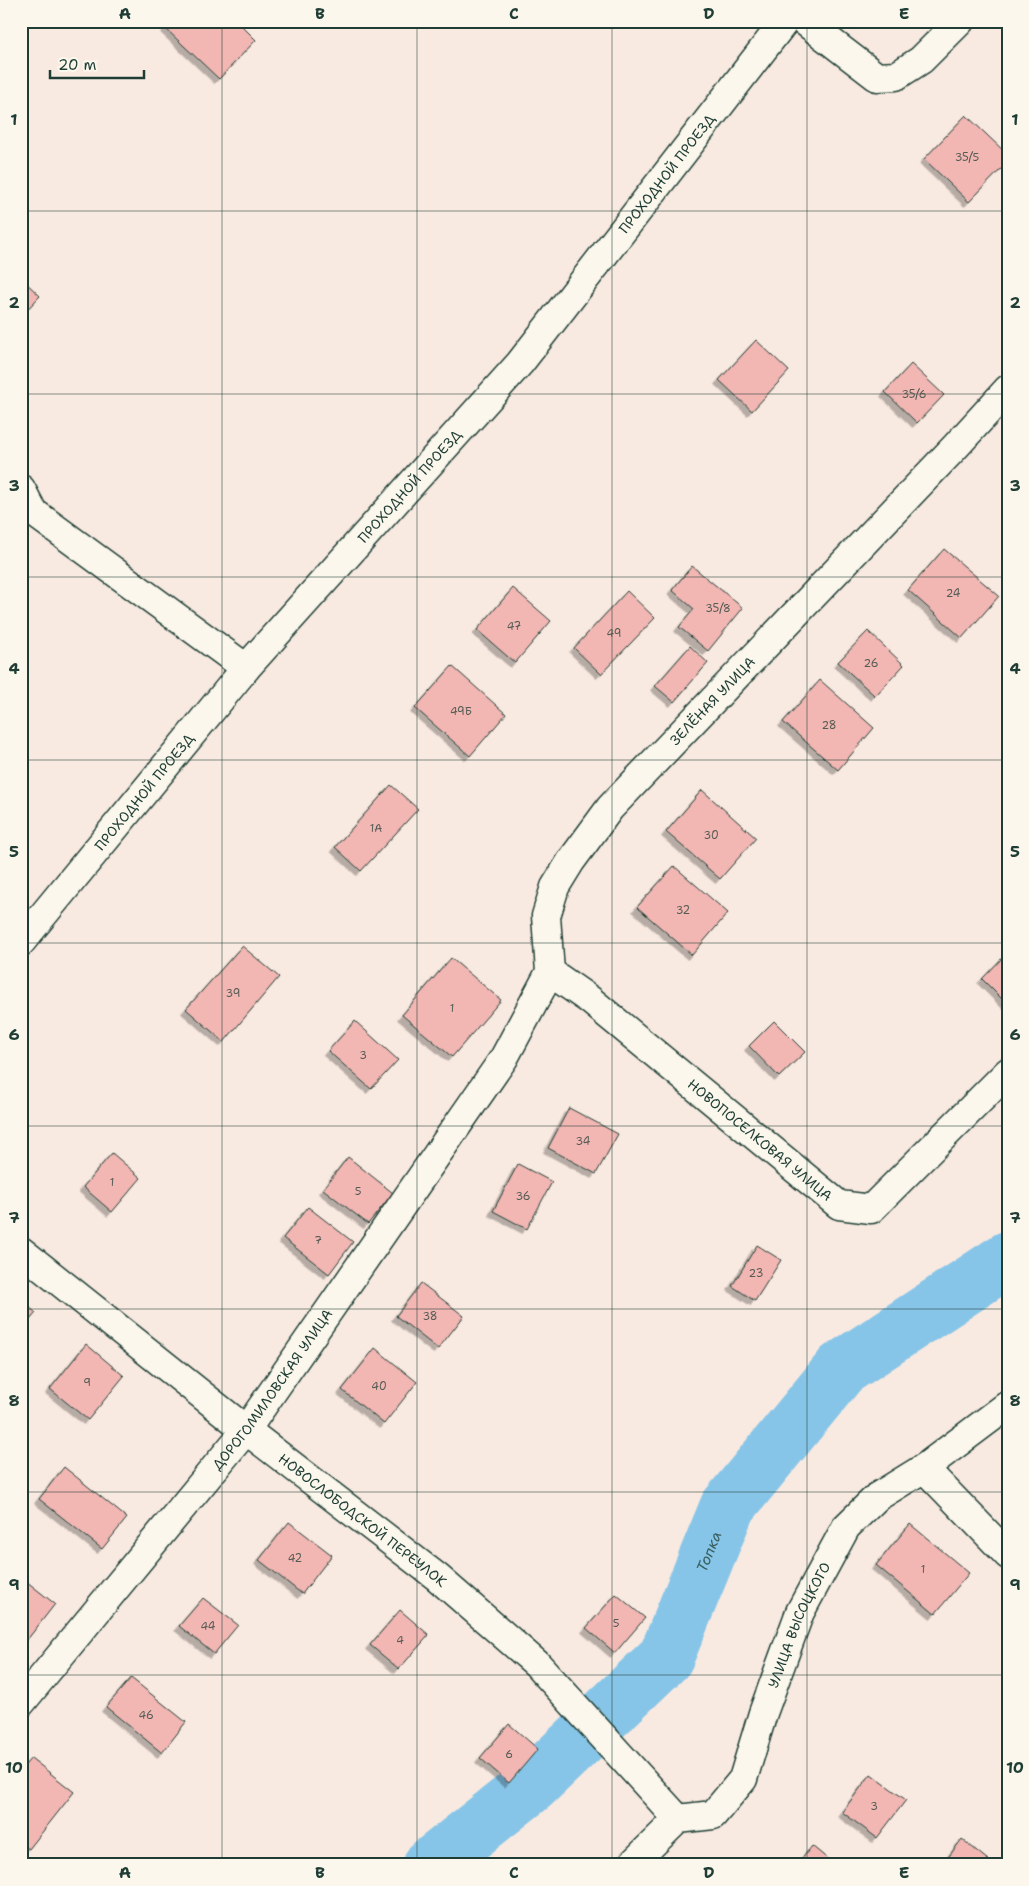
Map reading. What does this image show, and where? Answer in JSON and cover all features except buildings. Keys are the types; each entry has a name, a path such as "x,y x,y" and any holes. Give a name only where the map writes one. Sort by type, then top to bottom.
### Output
{"street":[{"name":"ПРОХОДНОЙ ПРОЕЗД","path":"21,942 246,668 520,363 785,21"},
{"path":"804,21 877,77 896,76 920,60 960,21"},
{"name":"ЗЕЛЁНАЯ УЛИЦА","path":"550,972 546,916 555,887 571,861 610,808 929,474 1008,388"},
{"path":"21,489 33,512 246,668"},
{"name":"ДОРОГОМИЛОВСКАЯ УЛИЦА","path":"21,1703 246,1430 504,1058 550,972"},
{"name":"НОВОПОСЕЛКОВАЯ УЛИЦА","path":"550,972 590,1000 839,1205 871,1210 1008,1072"},
{"name":"НОВОСЛОБОДСКОЙ ПЕРЕУЛОК","path":"21,1251 246,1430 437,1577 537,1664 678,1819"},
{"name":"УЛИЦА ВЫСОЦКОГО","path":"678,1819 713,1815 743,1779 763,1713 800,1612 846,1527 877,1497 924,1468 1008,1405"},
{"path":"924,1468 1008,1555"},
{"path":"631,1865 678,1819"}],"waterway":[{"name":"Топка","path":"431,1865 532,1785 666,1657 727,1508 841,1369 1008,1259"}]}
